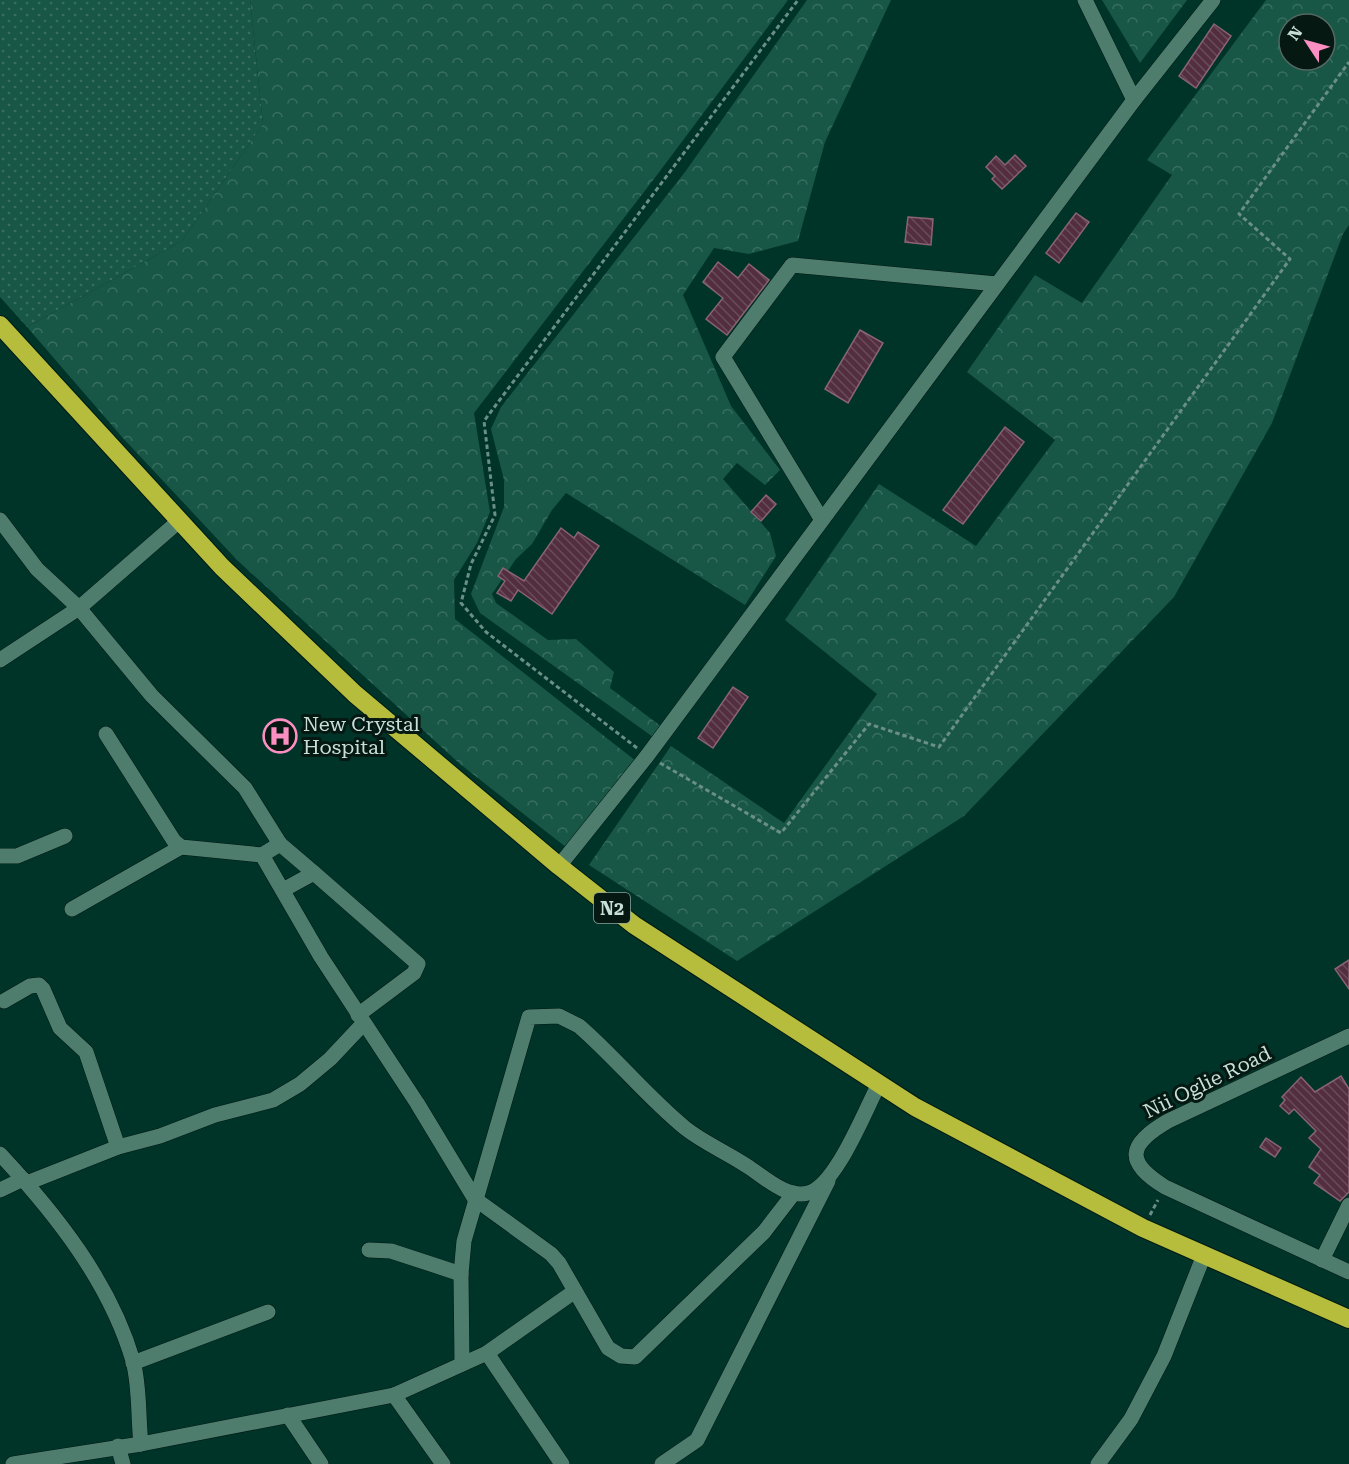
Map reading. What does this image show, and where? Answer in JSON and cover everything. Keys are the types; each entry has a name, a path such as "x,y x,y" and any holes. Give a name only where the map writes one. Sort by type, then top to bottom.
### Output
{"highway":[{"name":"N2","path":"0,325 222,567 355,694 559,866 634,925 915,1107 1143,1228 1349,1319"}],"street":[{"path":"1085,0 1134,100"},
{"path":"559,866 647,756 1134,100 1213,0"},
{"path":"822,520 723,357 792,265 997,284"},
{"path":"0,520 37,568 80,608 152,696 245,788 280,844 418,964 414,973 361,1020 330,1059 300,1084 273,1100 215,1115 0,1190"},
{"path":"0,660 80,608 178,521"},
{"path":"106,734 174,841 181,847 188,850 262,855 280,844"},
{"path":"0,856 17,856 65,836"},
{"path":"72,909 181,847"},
{"path":"262,855 361,1020 417,1103 475,1199 551,1254 608,1348 621,1356 635,1357 764,1232 794,1193"},
{"path":"283,890 314,873"},
{"path":"4,1001 30,986 39,985 43,989 60,1028 86,1052 118,1147"},
{"path":"462,1364 461,1274 464,1241 529,1017 534,1015 559,1016 579,1026 682,1126 705,1143 736,1159 777,1186 794,1193 807,1194 830,1176"},
{"name":"Nii Oglie Road","path":"1349,1036 1148,1133 1136,1150 1137,1165 1144,1174 1165,1187 1349,1272"},
{"path":"662,1464 697,1440 879,1084"},
{"path":"0,1154 45,1202 92,1271 114,1313 133,1363 141,1444"},
{"path":"1322,1260 1349,1204"},
{"path":"369,1251 391,1251 461,1274"},
{"path":"1098,1464 1131,1419 1164,1356 1204,1255"},
{"path":"13,1464 141,1444 394,1395 487,1353 575,1291"},
{"path":"133,1363 203,1339 268,1312"},
{"path":"487,1353 562,1464"},
{"path":"394,1395 443,1464"},
{"path":"288,1415 321,1464"},
{"path":"118,1446 123,1464"}],"path":[{"path":"798,0 484,422 495,515 471,564 461,603 486,632 647,756 781,833 869,724 939,747 1290,260 1239,214 1349,62"},
{"path":"1143,1228 1165,1187"}],"green space":[{"path":"0,0 250,0 263,124 182,241 27,327 0,297"},
{"path":"250,0 788,0 474,413 490,512 477,543 454,580 455,619 636,761 567,848 460,764 237,560 122,437 27,327 182,241 263,124"},
{"path":"807,0 891,0 825,142 798,241 749,254 714,248 683,295 731,406 780,470 765,485 737,463 723,479 770,533 776,556 745,605 566,493 552,510 532,544 516,559 492,594 496,603 548,640 576,639 614,672 610,688 662,727 653,737 480,613 471,594 504,507 504,480 491,429 501,407 685,172"},
{"path":"1102,0 1187,0 1140,63"},
{"path":"1266,0 1349,0 1349,225 1343,234 1272,423 1174,597 964,816 737,961 589,865 671,746 784,823 877,694 785,620 879,484 976,546 1055,440 967,372 1035,275 1082,303 1172,175 1147,160"}],"building":[{"path":"1214,24 1231,36 1196,88 1179,76"},
{"path":"1015,155 1026,166 1002,189 992,179 995,176 986,167 996,156 1005,165"},
{"path":"1076,213 1089,222 1059,263 1046,253"},
{"path":"908,217 933,219 931,245 905,242"},
{"path":"718,262 738,278 749,264 769,280 727,335 706,319 723,298 703,282"},
{"path":"860,330 883,343 848,403 825,389"},
{"path":"1005,427 1024,442 963,524 943,510"},
{"path":"766,495 776,504 761,521 751,512"},
{"path":"561,528 574,538 578,532 599,546 552,614 518,590 511,601 497,593 505,581 498,576 503,568 524,581"},
{"path":"733,687 748,697 713,748 698,738"},
{"path":"1349,960 1349,989 1335,969"},
{"path":"1341,1076 1349,1089 1349,1192 1340,1201 1314,1183 1320,1175 1309,1167 1321,1149 1309,1138 1316,1131 1294,1109 1289,1114 1280,1106 1285,1100 1282,1097 1301,1077 1315,1092"},
{"path":"1266,1138 1281,1148 1275,1157 1260,1147"}],"place":[{"name":"New Crystal Hospital","path":"280,736"}]}
